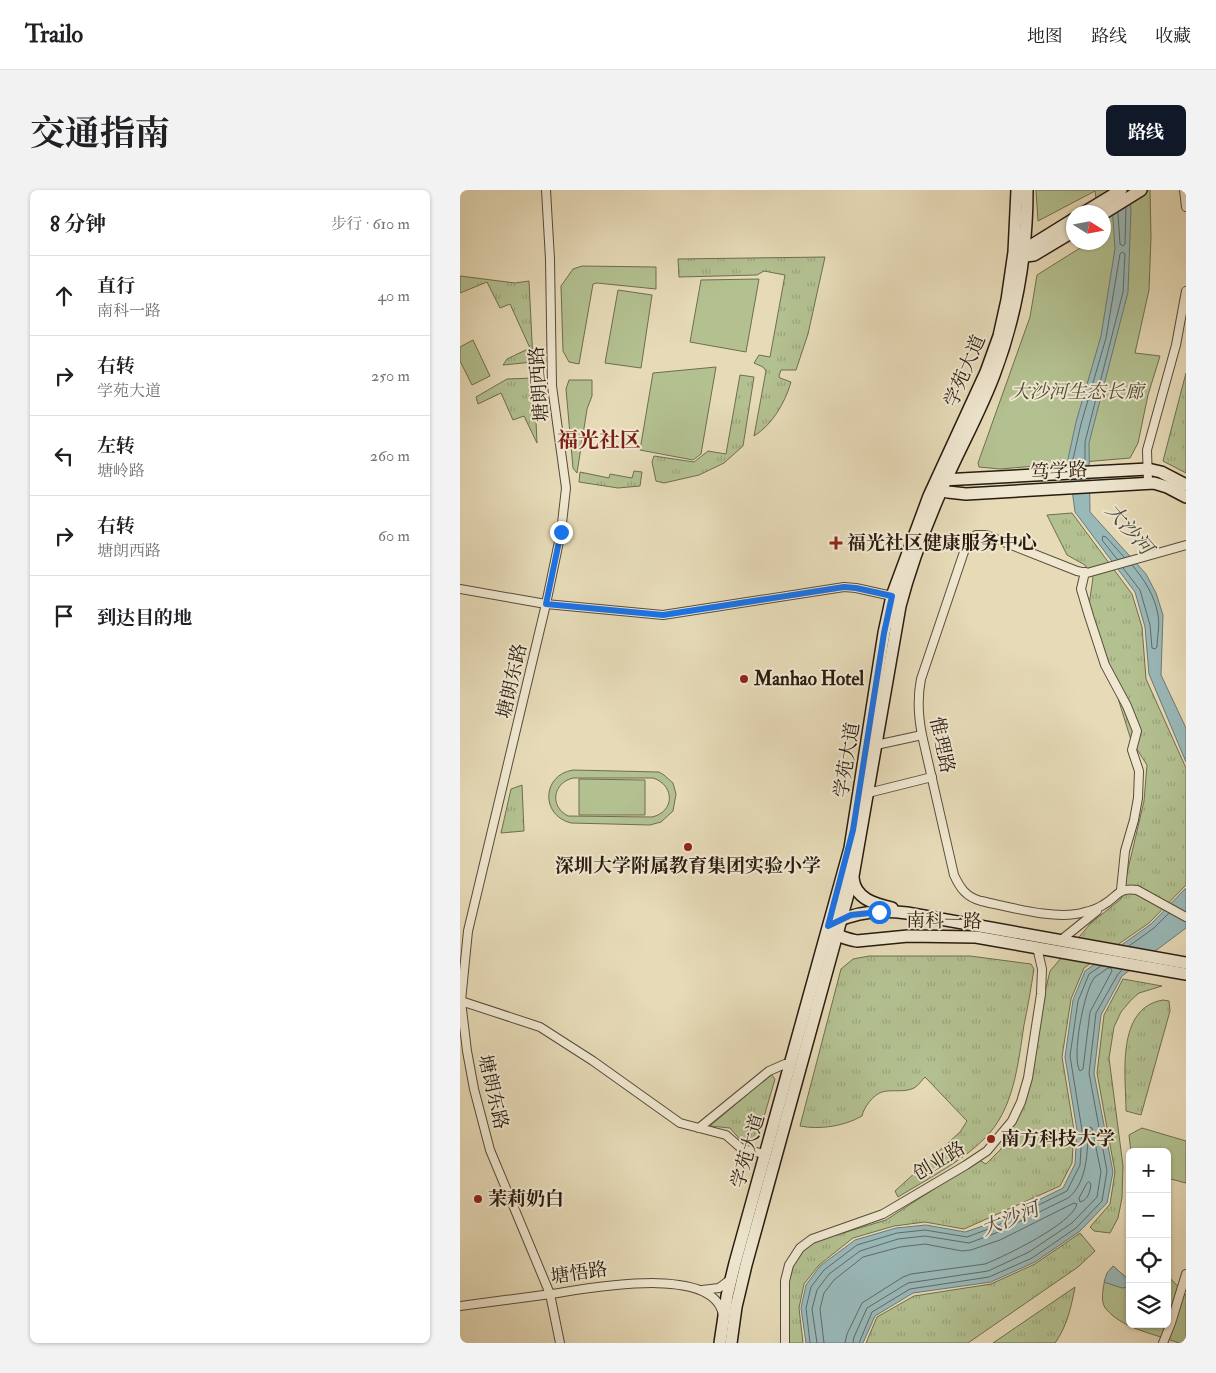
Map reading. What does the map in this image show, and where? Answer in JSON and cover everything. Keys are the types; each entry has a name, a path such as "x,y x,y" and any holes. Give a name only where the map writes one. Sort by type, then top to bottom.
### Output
{"main road":[{"name":"学苑大道","path":"1017,190 1019,255"},
{"name":"学苑大道","path":"720,1343 731,1278 853,830 884,633 892,596 993,354 1019,255 1027,214 1027,190"},
{"path":"1096,205 1121,190"},
{"path":"1111,209 1141,190"},
{"path":"1019,255 1066,224"},
{"path":"1019,255 1039,253 1066,236"},
{"name":"笃学路","path":"939,484 1041,475 1148,469 1161,472 1186,485"},
{"name":"笃学路","path":"939,484 966,494 1148,483 1163,485 1186,498"},
{"name":"学苑大道","path":"731,1343 736,1307 746,1265 853,876 894,635 903,595 939,484"},
{"path":"853,876 856,891 868,901 916,914"},
{"name":"南科一路","path":"828,926 851,915 879,912 916,914 1061,944 1186,974"},
{"path":"828,926 837,935"},
{"name":"南科一路","path":"837,935 857,941 908,936 976,937 1037,947 1061,944 1181,962"}],"street":[{"name":"塘朗西路","path":"546,190 550,259 552,386 566,488 561,532 546,604"},
{"path":"1184,190 1186,207"},
{"path":"1148,483 1147,450 1180,329 1186,291"},
{"path":"1180,329 1186,317"},
{"name":"惟理路","path":"1086,572 1077,571 986,535 976,535 967,543 921,679 918,697 918,716 954,875 966,895 981,901 1062,915 1086,912 1104,905 1121,890"},
{"path":"1186,545 1086,572 1081,590 1105,664 1127,706 1137,731 1132,750 1138,771 1138,798 1125,851 1121,890 1137,890 1186,917"},
{"path":"460,589 546,604 663,615 844,587 892,596"},
{"name":"塘朗东路","path":"546,604 464,930 460,1001 466,1051 490,1150 550,1294 560,1343"},
{"path":"876,745 922,734"},
{"path":"868,793 932,777"},
{"path":"1061,944 1104,905"},
{"name":"创业路","path":"785,1343 785,1281 793,1256 800,1248 812,1239 883,1214 957,1170 988,1150 1012,1121 1021,1102 1028,1078 1041,994 1042,969 1037,947"},
{"path":"460,1001 540,1027 593,1061 680,1123 726,1135 742,1149 765,1154"},
{"path":"700,1128 769,1071 784,1064 790,1064"},
{"path":"1163,1343 1186,1274"},
{"name":"塘悟路","path":"460,1306 636,1282 670,1284 702,1290 718,1288 731,1278"},
{"path":"702,1290 719,1304 724,1317"}],"green space":[{"name":"大沙河生态长廊","path":"1036,190 1150,190 1149,290 1135,353 1160,356 1148,395 1138,443 1130,458 1000,469 979,467 978,463 1030,317 1037,275 1077,250 1111,250 1111,205 1097,205 1095,191 1038,221"},
{"path":"825,257 808,334 796,370 781,370 780,378 791,382 788,390 772,420 754,436 766,371 763,367 754,363 759,355 770,357 785,275 764,271 757,275 679,277 678,259"},
{"path":"582,266 656,267 656,289 593,284 579,364 569,362 563,351 561,286 573,269"},
{"path":"460,276 515,283 529,281 533,362 503,365 507,359 530,348 510,304 500,308 487,282 460,293"},
{"path":"759,279 746,352 690,342 701,280"},
{"path":"618,290 652,295 641,368 605,363"},
{"path":"473,340 490,376 472,385 460,361 460,347"},
{"path":"716,367 701,454 693,460 640,450 653,373"},
{"path":"1186,373 1186,473 1163,461"},
{"path":"740,375 754,377 743,446 724,463 699,475 664,483 656,481 652,462 654,456 694,462 708,451 726,454"},
{"path":"534,378 537,443 524,416 513,420 501,393 478,404 476,397 507,379"},
{"path":"569,380 592,380 592,396 587,409 577,473 573,468 566,389"},
{"path":"634,471 642,472 640,486 618,488 579,482 580,472 609,478 610,474 632,478"},
{"path":"1072,513 1132,594 1142,627 1146,679 1186,768 1186,885 1149,923 1084,968 1071,999 1062,1057 1074,1130 1072,1163 1060,1186 964,1229 925,1222 894,1226 853,1238 819,1265 804,1284 799,1308 803,1343 789,1343 788,1280 792,1266 801,1251 813,1242 886,1220 979,1160 986,1164 1001,1149 1004,1135 1014,1123 1050,971 1091,923 1121,899 1144,801 1147,765 1131,740 1089,605 1093,578 1085,565 1067,555 1047,515"},
{"path":"573,770 659,772 673,783 676,794 673,811 661,822 650,825 571,823 561,819 554,812 550,804 549,795 551,787 555,779 563,773","holes":["573,778 653,778 665,786 669,798 665,810 652,817 568,816 562,812 556,801 556,795 561,785"]},
{"path":"579,779 645,780 645,815 579,815"},
{"path":"522,785 524,831 501,833 511,789"},
{"path":"869,956 970,956 1031,964 1034,969 1017,1071 1002,1114 984,1139 965,1156 898,1197 895,1191 960,1132 967,1121 925,1077 914,1088 902,1091 886,1091 875,1096 869,1102 862,1116 848,1122 824,1127 800,1126 841,969 853,959"},
{"path":"1123,979 1162,986 1139,993 1121,1012 1114,1027 1109,1058 1123,1166 1122,1198 1118,1218 1110,1233 1094,1231 1090,1227 1110,1204 1115,1172 1097,1073 1104,1015"},
{"path":"1163,1000 1169,1001 1170,1011 1141,1115 1126,1111 1126,1046 1130,1030 1137,1016 1148,1006"},
{"path":"771,1074 775,1079 757,1141 743,1143 730,1128 710,1126"},
{"path":"1142,1128 1186,1141 1186,1183 1171,1179 1171,1148 1131,1148 1129,1135"},
{"path":"1080,1233 1095,1251 1078,1267 968,1343 866,1343 877,1317 914,1296 991,1284 1035,1264"},
{"path":"1113,1266 1126,1277 1126,1324 1113,1316 1104,1305 1103,1286"},
{"path":"1171,1279 1186,1295 1186,1343 1179,1343 1135,1328 1171,1328"},
{"path":"1075,1287 1063,1330 1055,1343 993,1343"}],"water":[{"path":"1111,190 1129,190 1131,209 1128,292 1089,443 1090,512 1146,574 1156,593 1163,615 1161,675 1186,728 1186,762 1149,674 1145,627 1135,592 1075,512 1068,459 1076,422 1101,336 1115,249"},
{"name":"大沙河","path":"1186,888 1186,928 1122,976 1101,1015 1094,1073 1113,1172 1107,1203 1080,1231 1035,1262 991,1282 913,1293 875,1316 863,1343 806,1343 801,1308 806,1285 820,1266 855,1240 896,1228 926,1225 965,1232 992,1223 1063,1188 1075,1164 1077,1130 1065,1057 1073,1000 1085,971 1151,924"},
{"path":"1113,1266 1126,1277 1126,1288 1104,1282 1107,1273"}],"place":[{"name":"福光社区健康服务中心","path":"836,543"},
{"name":"Manhao Hotel","path":"744,679"},
{"name":"深圳大学附属教育集团实验小学","path":"688,847"},
{"name":"南方科技大学","path":"991,1139"},
{"name":"茉莉奶白","path":"478,1199"}],"district":[{"name":"福光社区","path":"599,440"}],"route":[{"path":"561,532 546,604 663,615 844,587 892,596 884,633 853,830 847,859 828,926 851,915 879,912"}]}
